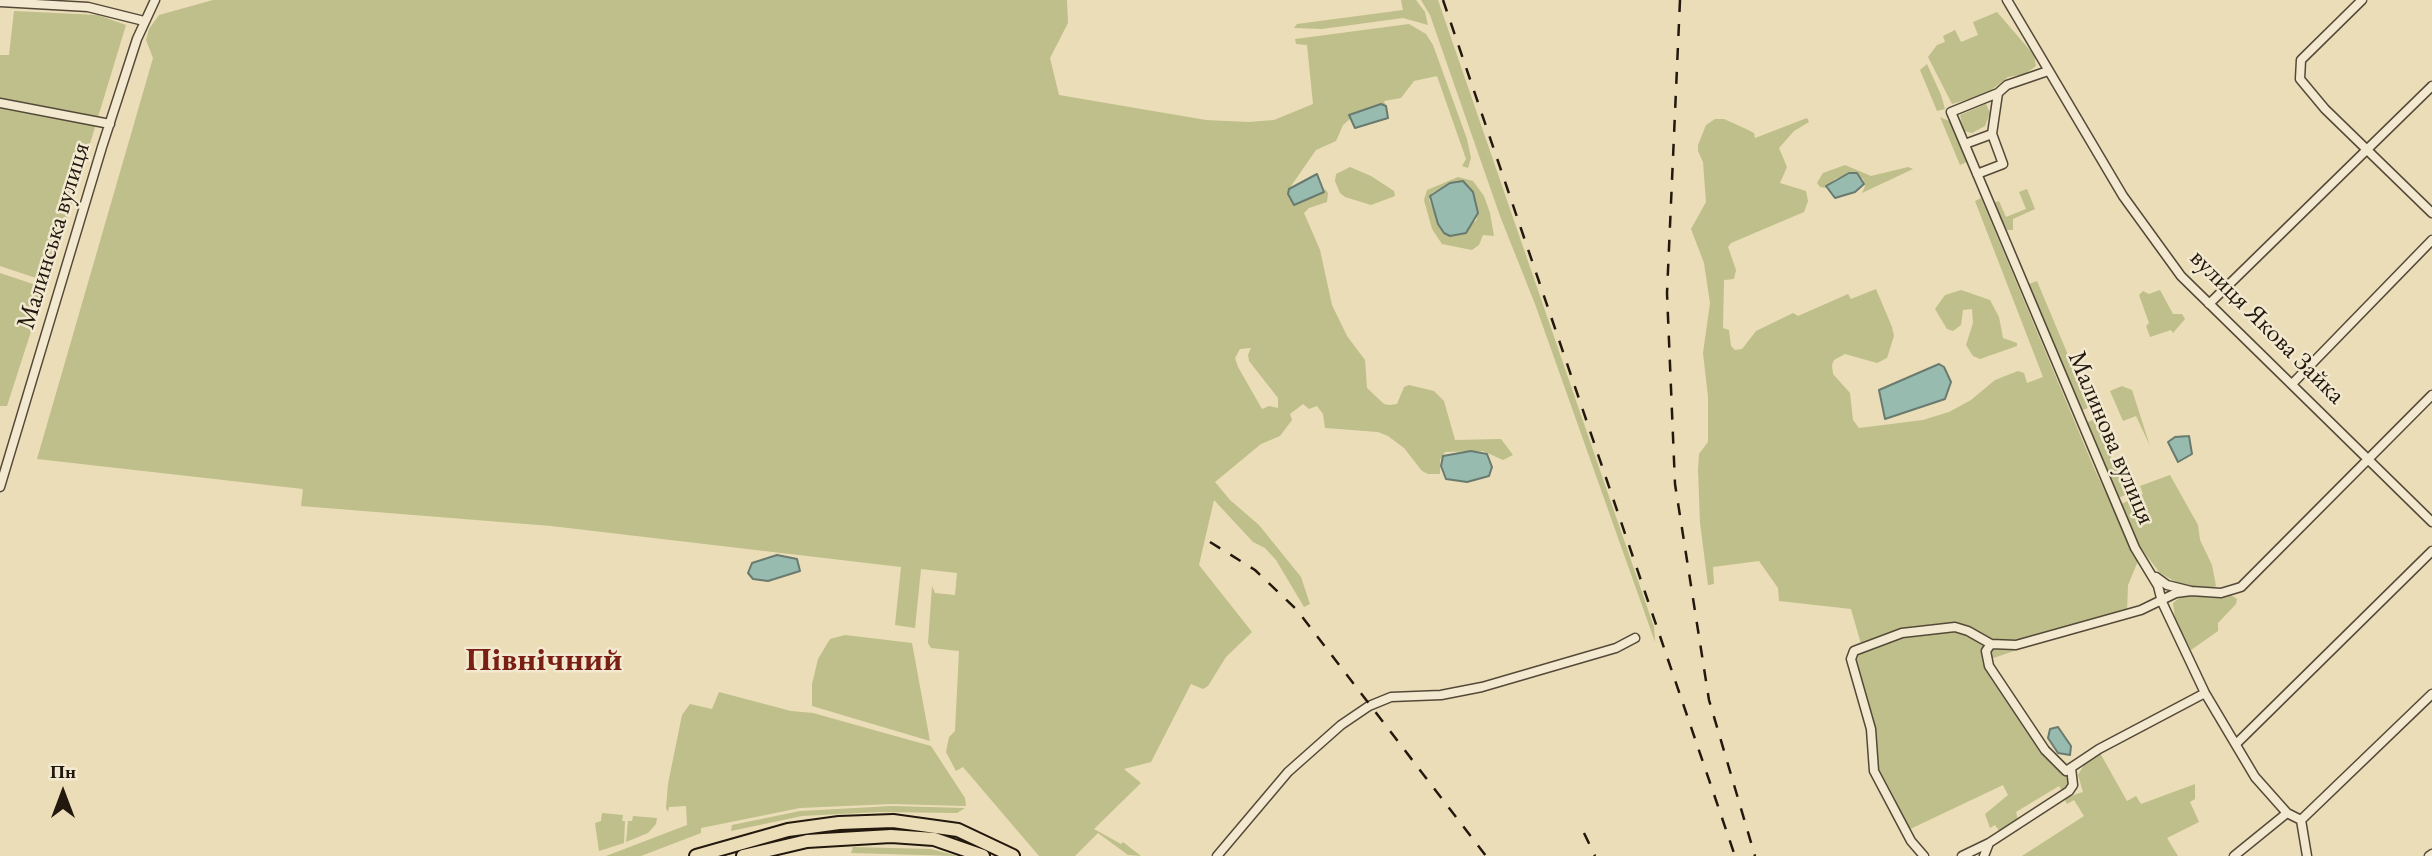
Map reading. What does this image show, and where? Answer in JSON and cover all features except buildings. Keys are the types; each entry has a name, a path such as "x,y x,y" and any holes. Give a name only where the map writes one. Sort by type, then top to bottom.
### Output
{"main road":[{"path":"696,856 788,830 839,823 893,821 958,830 1013,856"},
{"path":"743,856 807,841 891,836 934,839 983,856"}],"street":[{"name":"Малинська вулиця","path":"0,487 110,124 144,21 155,0"},
{"name":"вулиця Якова Зайка","path":"2007,0 2123,196 2181,276 2432,522"},
{"path":"2362,0 2299,66 2300,79 2432,213"},
{"path":"0,2 88,7 144,21"},
{"name":"Малинова вулиця","path":"2048,71 2007,85 1998,93 1951,112 2134,548 2151,573 2206,693 2255,776 2287,813 2301,821"},
{"path":"2209,304 2432,86"},
{"path":"1977,174 2003,164 1992,134 1998,93"},
{"path":"0,103 110,124"},
{"path":"1965,144 1992,134"},
{"path":"2293,383 2432,240"},
{"path":"2151,573 2167,585 2192,591 2221,593 2241,587 2432,395"},
{"path":"2236,744 2432,551"},
{"path":"1924,856 1911,841 1874,771 1871,729 1851,659 1854,651 1902,633 1955,627 2001,646 2032,642 2162,602 2176,593 2192,591"},
{"path":"1217,856 1288,772 1341,725 1369,706 1391,697 1441,695 1475,689 1616,648 1635,638"},
{"path":"1962,856 1989,843 2069,791 2073,785 2068,769 2045,750 1989,666 1986,652 1991,644"},
{"path":"2068,769 2206,693"},
{"path":"2306,856 2301,821 2432,694"},
{"path":"2234,856 2287,813"},
{"path":"1984,856 1989,843"}],"green space":[{"path":"213,0 1067,0 1068,23 1050,58 1059,95 1206,120 1248,122 1274,120 1313,104 1307,45 1296,44 1295,39 1409,24 1426,34 1433,45 1467,139 1471,158 1468,168 1462,166 1466,159 1437,76 1414,81 1401,98 1384,101 1386,106 1384,104 1349,115 1350,119 1343,125 1336,141 1316,150 1289,189 1296,205 1324,192 1325,189 1328,193 1327,202 1309,208 1304,213 1320,250 1332,305 1347,336 1365,360 1367,388 1384,404 1389,405 1397,404 1404,387 1409,385 1434,391 1444,401 1455,440 1501,439 1513,455 1503,460 1483,451 1445,452 1440,460 1440,474 1428,474 1422,471 1404,448 1388,436 1378,432 1325,428 1323,414 1317,406 1309,409 1303,404 1290,414 1292,420 1280,436 1261,444 1215,482 1230,500 1259,525 1301,577 1310,604 1304,607 1276,560 1265,548 1253,542 1214,500 1199,565 1252,632 1226,657 1208,686 1203,689 1191,684 1151,762 1124,769 1141,783 1094,829 1121,844 1123,842 1141,856 1128,855 1098,833 1075,856 1039,856 963,767 956,771 946,752 949,737 955,731 959,651 931,648 928,643 932,586 935,593 955,595 957,573 921,569 915,628 895,625 901,567 551,526 301,506 303,489 37,459 153,58 146,40 149,29 159,15","holes":["1251,348 1249,361 1278,398 1278,408 1269,406 1262,409 1238,367 1235,358 1240,349"]},
{"path":"1401,0 1416,0 1425,12 1428,25 1403,18 1322,29 1294,28 1297,24 1403,10"},
{"path":"1421,0 1438,0 1654,627 1655,642 1430,15"},
{"path":"14,11 98,15 126,25 48,282 0,266 0,55 9,55"},
{"path":"1997,12 2034,55 2036,66 2025,74 2008,77 1986,94 1952,104 1928,57 1937,45 1945,42 1943,36 1955,30 1961,42 1978,35 1973,22"},
{"path":"1927,64 1945,109 1937,111 1920,70"},
{"path":"1986,104 1990,113 1985,126 1972,133 1964,131 1960,115"},
{"path":"1940,117 1951,122 1967,162 1960,165"},
{"path":"1807,118 1809,122 1794,131 1779,148 1787,167 1780,183 1806,191 1808,201 1804,212 1731,243 1728,247 1736,270 1734,279 1724,280 1723,328 1729,330 1731,346 1735,350 1742,349 1756,331 1793,313 1798,316 1848,294 1851,299 1876,289 1894,336 1887,358 1877,363 1845,354 1834,360 1832,365 1833,374 1850,393 1853,420 1859,428 1923,420 1949,412 1971,400 1995,380 2018,371 2024,373 2027,383 2043,377 1975,201 1981,198 2094,468 2138,561 2128,585 2127,612 1982,662 2012,708 2069,781 2069,787 2063,792 2059,786 2016,812 2018,820 2000,832 1995,825 1990,828 1985,814 2008,795 2003,785 1906,831 1895,799 1878,767 1855,663 1861,644 1851,609 1779,601 1778,588 1759,561 1713,567 1714,584 1708,585 1700,523 1698,470 1699,454 1708,442 1708,397 1703,353 1710,303 1704,263 1691,229 1706,202 1703,162 1698,145 1706,125 1715,119 1724,119 1744,128 1754,133 1755,138"},
{"path":"1845,165 1871,176 1908,167 1913,169 1862,193 1865,186 1863,179 1853,172 1835,179 1826,188 1820,187 1817,183 1823,173"},
{"path":"1350,167 1371,176 1394,191 1395,196 1371,205 1345,197 1340,193 1335,181 1336,174"},
{"path":"1458,177 1473,181 1484,196 1494,236 1483,235 1479,245 1472,250 1442,244 1432,229 1424,200 1427,190","holes":["1450,183 1473,192 1478,213 1476,221 1444,233 1429,200 1432,193"]},
{"path":"2027,189 2035,209 2013,219 2013,230 2007,230 1993,203 1999,201 2006,217 2026,209 2019,192"},
{"path":"0,273 45,288 7,406 0,406"},
{"path":"2037,281 2089,405 2093,406 2080,411 2029,284"},
{"path":"1961,290 1990,300 1999,317 2003,338 2017,343 2017,346 1980,359 1973,356 1966,345 1973,323 1972,309 1963,310 1961,325 1953,331 1947,329 1935,309 1945,295"},
{"path":"2160,290 2173,314 2182,314 2185,319 2173,333 2171,330 2150,337 2146,326 2149,323 2139,295 2143,291 2149,294"},
{"path":"2122,386 2132,390 2150,446 2136,416 2123,421 2110,391"},
{"path":"2095,419 2126,491 2137,490 2116,499 2085,423"},
{"path":"2170,475 2198,525 2200,540 2212,565 2216,586 2211,589 2185,587 2160,573 2140,547 2119,505 2143,494 2140,486"},
{"path":"2196,594 2214,598 2231,595 2237,599 2236,604 2218,623 2218,631 2191,650 2175,619 2173,603 2182,596"},
{"path":"845,635 912,643 930,741 812,706 812,684 818,659 830,639"},
{"path":"719,692 791,711 813,713 931,746 965,798 966,806 892,804 800,808 701,828 701,833 641,856 606,856 687,825 686,806 669,807 668,812 666,808 682,715 690,704 712,709"},
{"path":"2100,753 2127,801 2136,796 2141,804 2195,784 2195,799 2190,802 2199,822 2167,838 2178,856 2022,856 2084,816 2074,800 2067,804 2064,798 2083,792 2078,775 2084,765"},
{"path":"892,806 965,808 957,813 879,812 802,816 731,831 732,825 800,811"},
{"path":"602,813 623,815 624,843 599,851 595,823 601,821"},
{"path":"633,816 657,818 656,824 648,833 626,842 628,821 632,821"},
{"path":"853,847 931,849 958,856 851,853"}],"water":[{"path":"1381,104 1386,106 1388,118 1355,128 1349,115"},
{"path":"1849,173 1857,173 1864,184 1855,192 1835,198 1826,186"},
{"path":"1317,174 1324,192 1294,205 1288,194 1289,189"},
{"path":"1463,181 1473,192 1478,213 1466,233 1450,236 1444,233 1438,224 1430,196 1450,183"},
{"path":"1939,364 1944,367 1951,382 1945,399 1885,419 1879,390"},
{"path":"2189,436 2192,454 2178,462 2168,442 2175,437"},
{"path":"1471,451 1487,454 1492,467 1489,476 1467,482 1446,479 1441,466 1443,456"},
{"path":"777,555 797,559 800,571 768,581 753,579 748,573 752,563"},
{"path":"2058,727 2071,746 2070,755 2058,753 2048,738 2050,729"}],"railway":[{"path":"1443,0 1735,856"},
{"path":"1680,0 1667,293 1675,484 1709,700 1755,856"},
{"path":"1210,542 1255,570 1297,610 1486,856"},
{"path":"1584,833 1595,856"}],"district":[{"name":"Північний","path":"544,661"}]}
